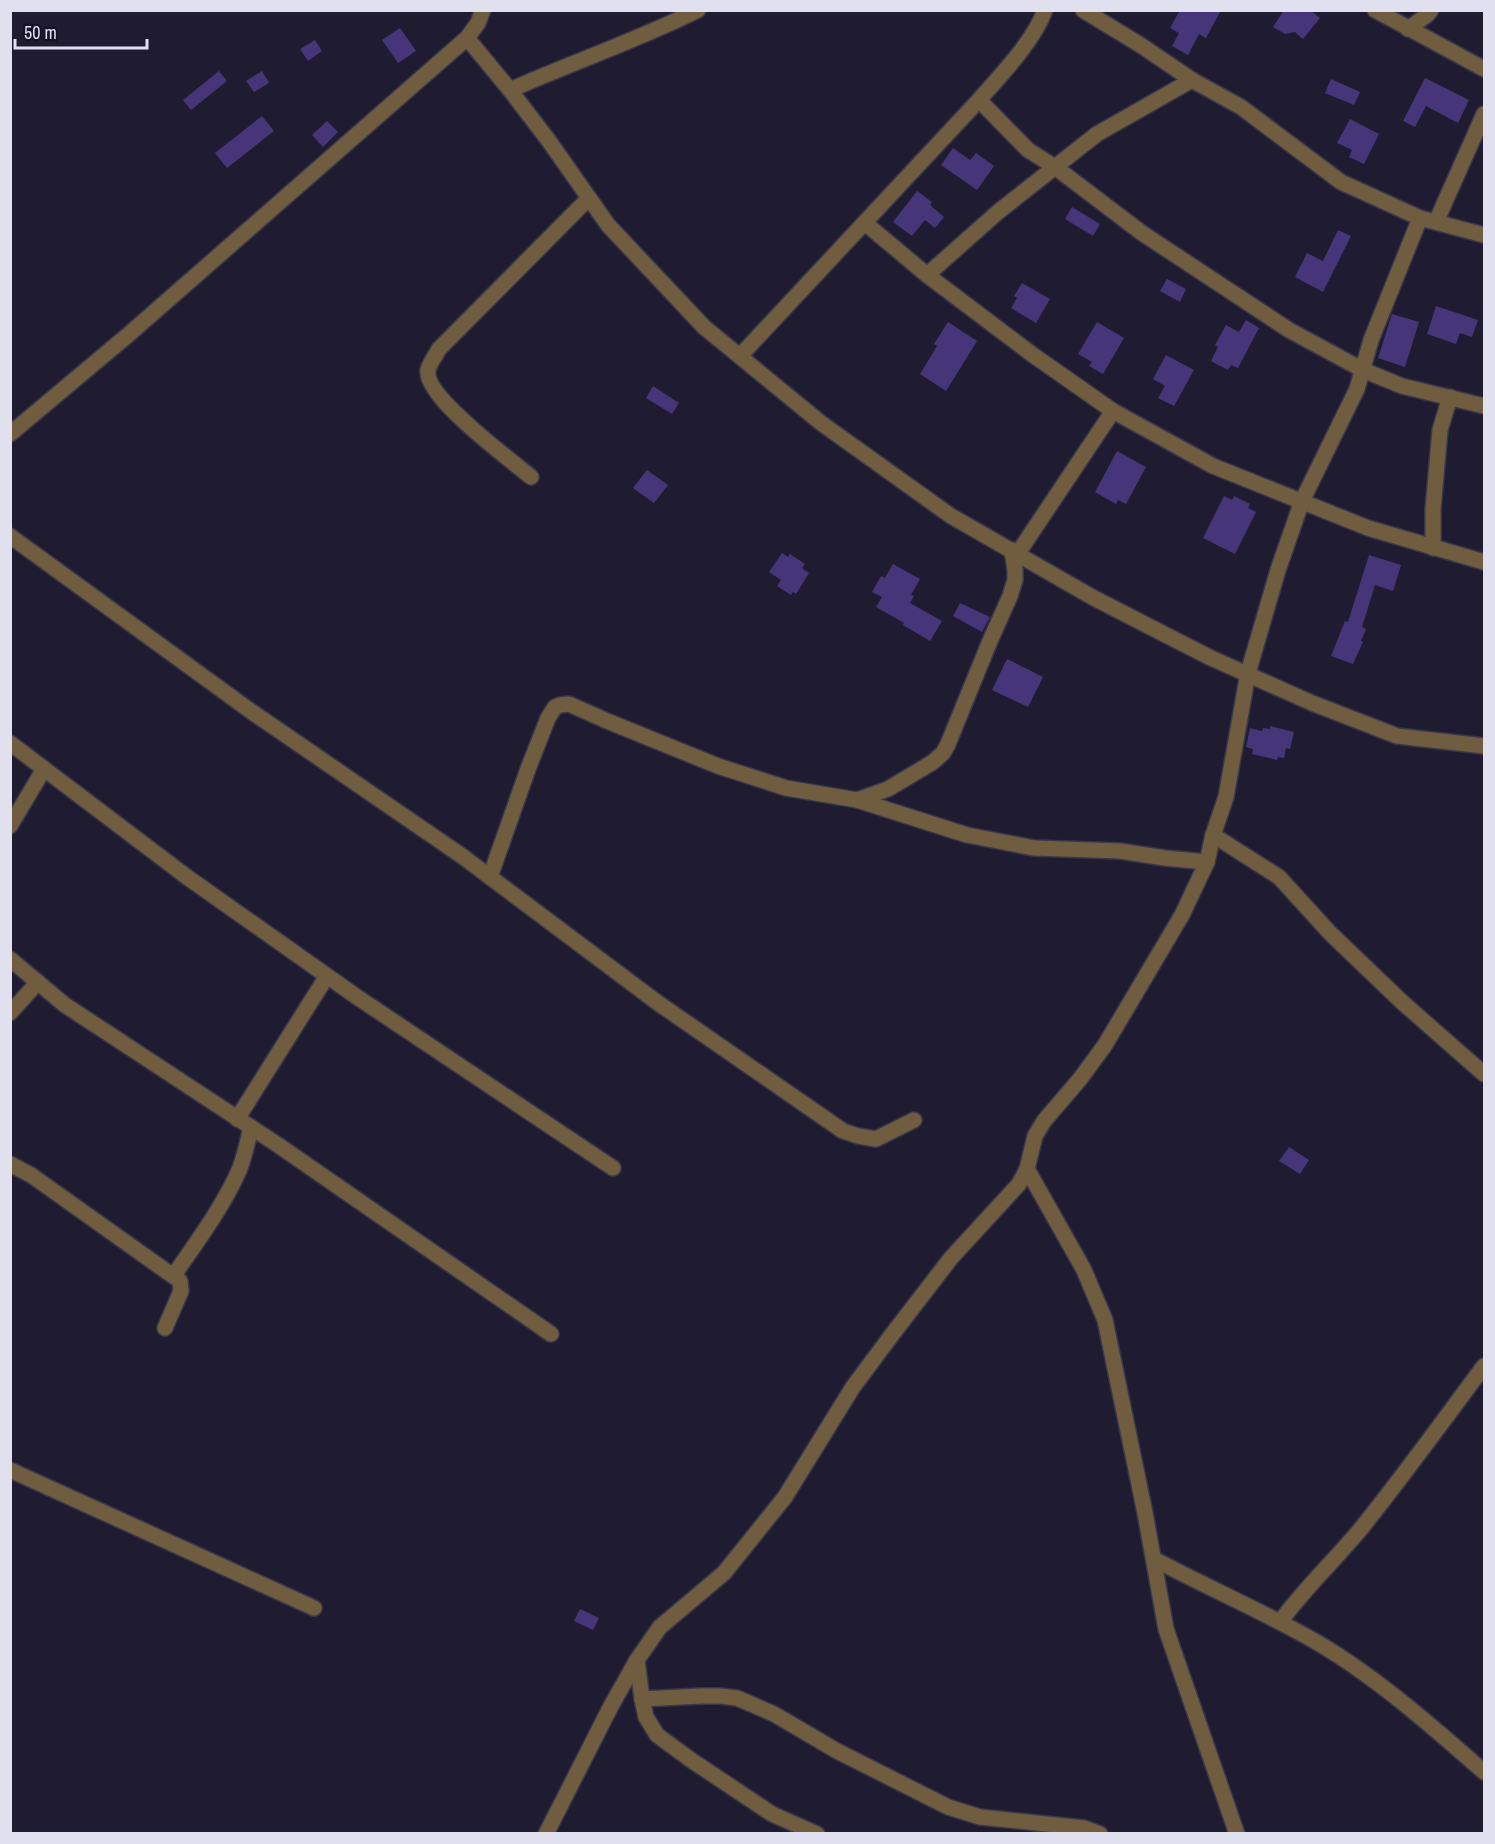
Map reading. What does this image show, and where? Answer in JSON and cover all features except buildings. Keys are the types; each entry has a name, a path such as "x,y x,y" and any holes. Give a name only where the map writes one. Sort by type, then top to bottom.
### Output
{"street":[{"path":"10,434 129,335 467,38 478,23 483,10"},
{"path":"510,90 674,16 698,10"},
{"path":"740,356 979,100 1032,35 1045,10"},
{"path":"1083,10 1192,80 1241,106 1341,182 1420,219 1485,235"},
{"path":"1375,10 1485,69"},
{"path":"1408,29 1431,10"},
{"path":"467,38 549,141 608,225 704,327 821,423 951,516 1092,597 1211,658 1312,703 1397,736 1485,746"},
{"path":"927,274 998,212 1097,134 1192,80"},
{"path":"979,100 1028,150 1055,167 1152,239 1289,330 1363,370 1402,386 1485,406"},
{"path":"1436,222 1485,114"},
{"path":"531,477 453,412 430,384 428,370 440,349 589,198"},
{"path":"546,1833 637,1660 660,1627 724,1573 785,1497 853,1387 951,1257 1018,1184 1026,1169 1035,1136 1044,1121 1080,1079 1111,1035 1182,915 1208,862 1213,836 1226,797 1248,673 1278,570 1302,501 1347,412 1363,370 1371,340 1420,219"},
{"path":"865,223 1033,355 1113,411 1213,466 1368,528 1485,562"},
{"path":"1433,548 1433,509 1440,430 1450,398"},
{"path":"857,800 888,789 933,762 943,753 1010,596 1015,580 1015,551 1113,411"},
{"path":"10,536 252,712 490,877 658,1004 843,1131 876,1139 914,1120"},
{"path":"490,877 548,718 555,707 569,704 607,722 718,766 786,788 857,800 967,834 1034,848 1120,851 1208,862"},
{"path":"10,743 187,877 327,976 613,1168"},
{"path":"10,826 44,769"},
{"path":"1213,836 1279,877 1330,933 1402,1002 1485,1074"},
{"path":"10,960 65,1005 244,1123 551,1334"},
{"path":"174,1275 214,1215 239,1170 246,1152 244,1123 327,976"},
{"path":"10,1013 38,982"},
{"path":"10,1164 31,1175 180,1281 181,1291 165,1328"},
{"path":"1026,1169 1084,1270 1105,1320 1166,1629 1237,1833"},
{"path":"1280,1622 1298,1598 1383,1502 1485,1366"},
{"path":"10,1470 314,1608"},
{"path":"1154,1559 1205,1587 1280,1622 1351,1664 1485,1772"},
{"path":"637,1660 646,1717 657,1735 772,1814 817,1833"},
{"path":"642,1699 720,1696 737,1698 774,1714 837,1751 948,1807 980,1817 1084,1828 1100,1833"}]}
